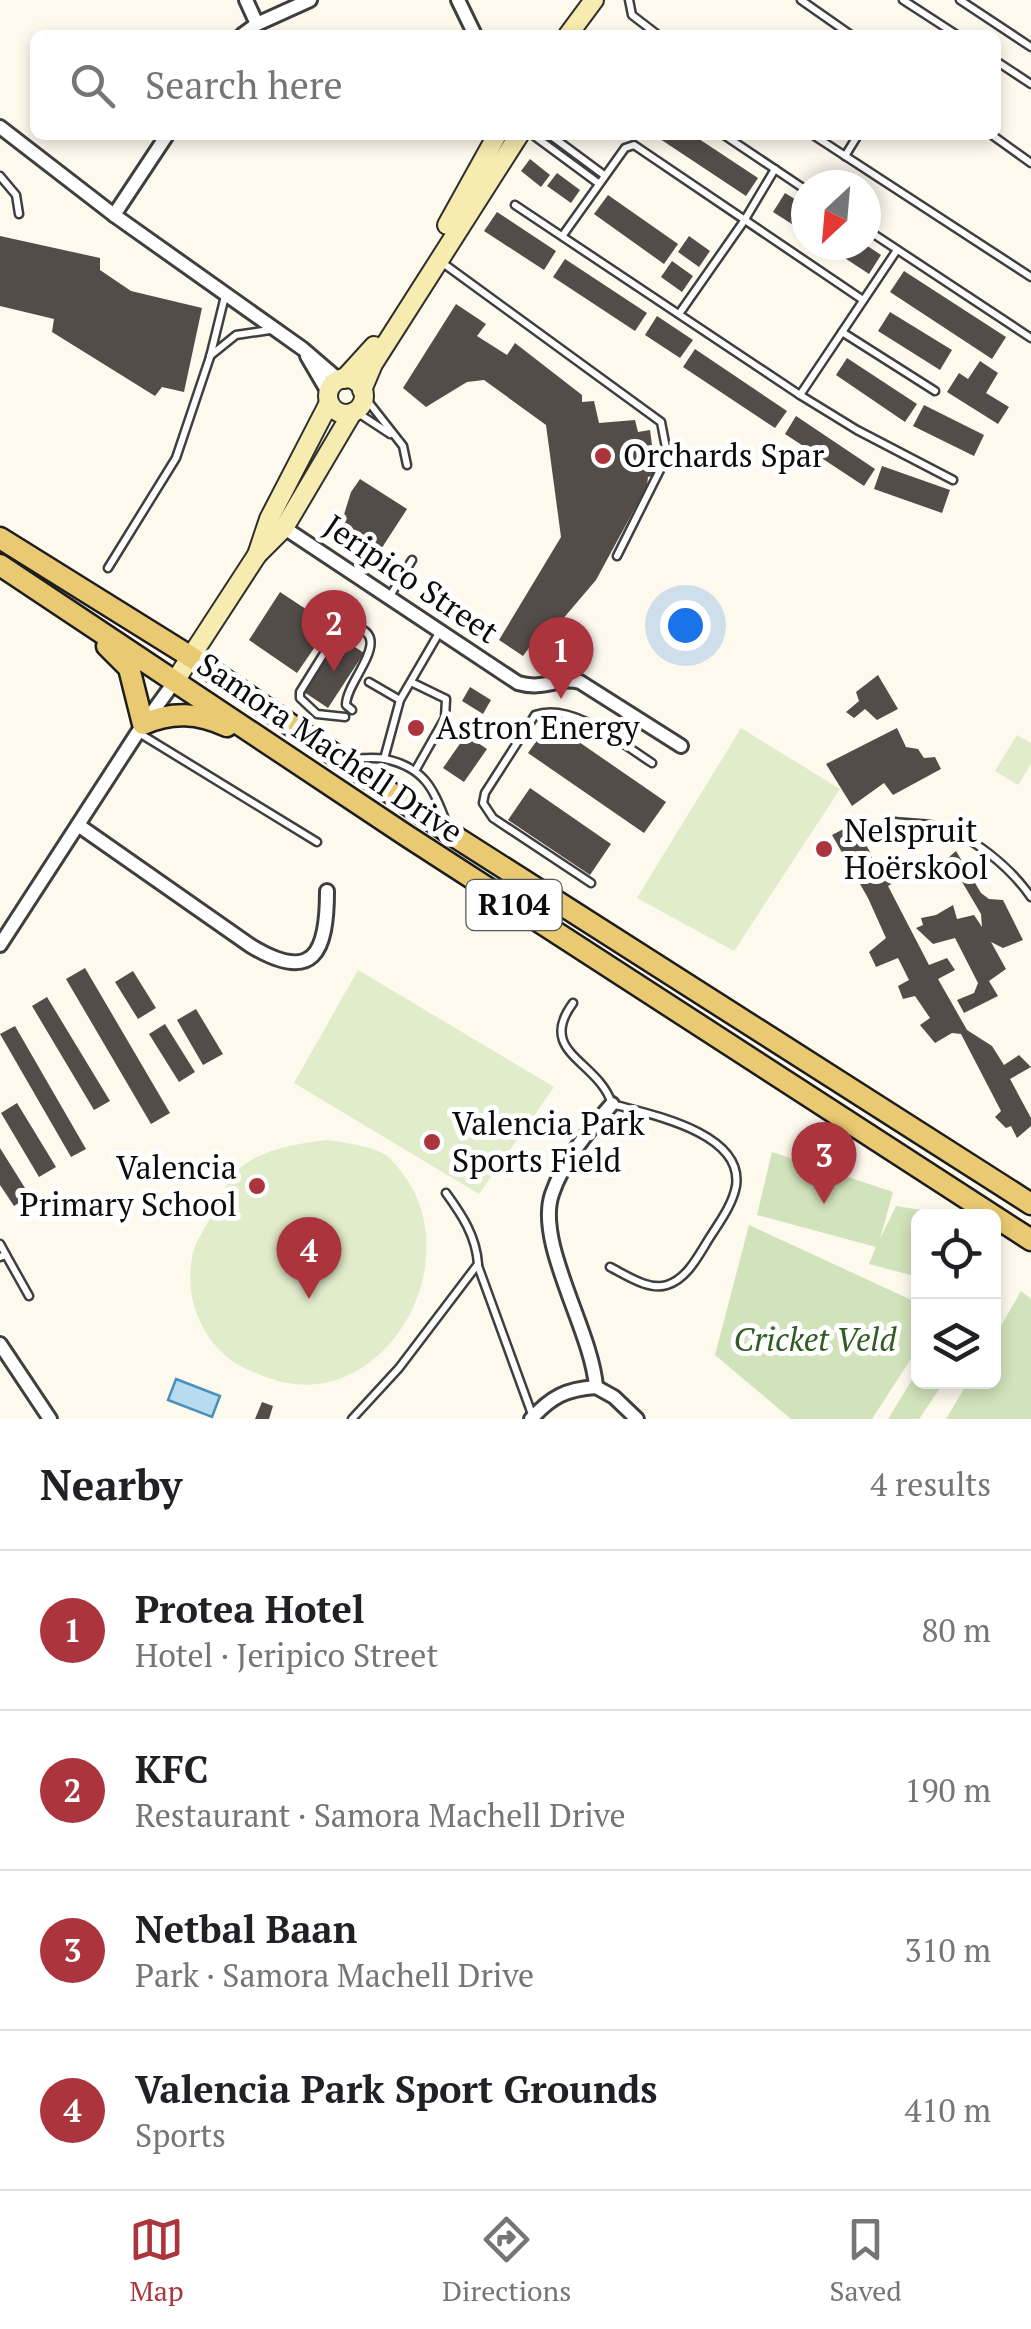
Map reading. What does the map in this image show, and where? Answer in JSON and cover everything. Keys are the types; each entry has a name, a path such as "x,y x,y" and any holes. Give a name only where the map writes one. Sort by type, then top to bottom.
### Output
{"main road":[{"name":"Samora Machell Drive","path":"0,538 191,657 454,836 1031,1204"},
{"name":"Samora Machell Drive","path":"5,568 407,836 1031,1240"},
{"path":"5,568 115,652 129,668 141,728 175,715 208,717 288,754"}],"street":[{"path":"246,0 257,24"},
{"path":"249,30 310,0"},
{"path":"458,0 473,30"},
{"path":"573,30 594,0"},
{"path":"0,127 302,349 335,388 342,414 358,402"},
{"path":"114,214 164,140"},
{"path":"276,524 335,388 366,358 495,140"},
{"path":"0,945 358,402 373,364 516,140"},
{"path":"335,388 355,381 358,402"},
{"name":"Jeripico Street","path":"276,524 518,684 541,688 571,679 580,682 681,746"},
{"path":"78,826 250,946 280,962 309,961 316,952 325,927 328,891"},
{"path":"596,1387 594,1361 552,1243 548,1221 550,1198 561,1173 612,1104"},
{"path":"0,1344 50,1419"},
{"path":"532,1418 564,1392 596,1387 614,1397 636,1419"}],"lane":[{"path":"629,0 632,14 652,30"},
{"path":"801,0 844,30"},
{"path":"904,0 949,30"},
{"path":"960,0 1031,46"},
{"path":"1001,64 1031,84"},
{"path":"540,140 598,183"},
{"path":"557,140 604,175"},
{"path":"731,140 791,180"},
{"path":"820,140 1031,278"},
{"path":"844,156 855,140"},
{"path":"999,140 1031,163"},
{"path":"563,235 625,148 634,145 862,300"},
{"path":"564,158 570,150"},
{"path":"679,314 775,170"},
{"path":"0,176 16,195 19,214"},
{"path":"515,206 857,430 953,480"},
{"path":"881,240 1031,338"},
{"path":"800,394 897,250"},
{"path":"439,260 660,422 666,448 664,464 616,556"},
{"path":"108,568 176,458 226,295"},
{"path":"210,357 236,335 276,330"},
{"path":"842,332 935,391"},
{"path":"358,402 399,440 406,465"},
{"path":"358,402 399,440"},
{"path":"389,597 412,560"},
{"path":"345,717 316,714 300,698 336,634 348,625 366,632 371,644 370,654 347,692 346,704 352,710"},
{"path":"384,759 400,700 440,632"},
{"path":"369,682 400,700"},
{"path":"411,682 438,693 446,699 447,708 415,770"},
{"path":"591,883 493,818 483,803 484,793 535,715 546,711 568,714 652,763"},
{"path":"615,739 630,716"},
{"path":"141,728 317,842"},
{"path":"335,756 384,759 415,770 434,788 454,836"},
{"path":"895,822 937,826 966,838 1008,870 1031,897"},
{"path":"573,1002 562,1018 562,1042 602,1082 612,1104 679,1123 722,1147 732,1162 736,1184 726,1211 688,1272 668,1285 653,1286 610,1268"},
{"path":"446,1193 464,1218 476,1249 532,1418"},
{"path":"0,1244 3,1256 29,1296"},
{"path":"352,1419 408,1357 478,1264"}],"green space":[{"path":"741,728 840,789 734,951 637,898"},
{"path":"1017,735 1031,743 1031,764 1018,785 995,771"},
{"path":"358,970 554,1087 479,1194 294,1083"},
{"path":"327,1140 372,1149 396,1165 410,1184 424,1221 426,1260 417,1298 399,1332 374,1359 342,1378 305,1385 250,1371 216,1346 195,1309 191,1267 199,1238 241,1167 271,1151"},
{"path":"772,1152 893,1192 880,1239 896,1206 915,1209 911,1209 911,1275 869,1264 876,1247 757,1215"},
{"name":"Cricket Veld","path":"749,1225 911,1300 911,1359 872,1419 791,1419 715,1355"},
{"name":"Cricket Veld","path":"1021,1291 1031,1299 1031,1419 946,1419 964,1389 1001,1389 1001,1326"},
{"path":"911,1381 911,1389 939,1389 919,1419 888,1419"}],"water":[{"path":"176,1379 220,1396 212,1417 168,1400"}],"building":[{"path":"662,140 701,140 758,178 746,196"},
{"path":"530,159 550,175 541,187 521,171"},
{"path":"557,173 580,190 571,203 547,186"},
{"path":"785,193 791,197 791,223 773,212"},
{"path":"608,195 678,244 664,264 594,214"},
{"path":"497,212 556,251 544,270 484,231"},
{"path":"0,236 100,258 100,270 131,291 202,308 184,392 162,387 155,396 52,332 54,319 0,306"},
{"path":"689,236 710,251 699,267 678,252"},
{"path":"565,259 647,313 635,331 553,277"},
{"path":"848,260 878,260 869,274"},
{"path":"672,261 693,276 682,292 661,277"},
{"path":"904,271 1006,337 992,359 890,292"},
{"path":"456,304 486,324 477,336 507,355 515,343 582,395 582,402 594,401 599,423 635,420 638,432 650,430 656,475 648,477 647,486 596,580 556,627 548,622 523,656 499,640 561,537 546,425 484,380 467,382 426,407 403,388"},
{"path":"890,312 952,350 940,370 878,331"},
{"path":"657,316 693,340 680,358 645,335"},
{"path":"695,349 787,411 775,428 683,367"},
{"path":"847,358 917,404 905,422 836,375"},
{"path":"980,361 998,373 986,393 1009,407 998,424 947,392 959,373 968,379"},
{"path":"924,405 984,435 974,456 913,426"},
{"path":"796,416 875,469 864,486 785,434"},
{"path":"882,466 950,490 942,513 874,489"},
{"path":"360,479 407,509 376,557 346,540 342,521 351,492"},
{"path":"280,592 330,625 297,673 249,640"},
{"path":"340,637 364,653 328,708 304,692"},
{"path":"878,675 898,709 877,720 865,709 854,718 846,712 859,701 856,692"},
{"path":"470,687 491,700 483,714 462,701"},
{"path":"550,722 666,802 644,833 528,753"},
{"path":"897,728 906,747 918,749 924,758 935,757 941,769 893,795 884,783 852,806 826,764"},
{"path":"466,735 487,749 464,782 443,768"},
{"path":"530,788 611,844 590,875 508,820"},
{"path":"853,824 876,869 902,860 908,874 888,886 929,965 947,958 955,970 938,979 967,1030 992,1046 1004,1065 1019,1055 1031,1067 1010,1079 1031,1118 1031,1126 1017,1138 1011,1126 1006,1128 995,1117 1001,1111 961,1034 952,1033 935,1043 920,1025 930,1018 915,996 903,999 898,986 909,980 898,958 876,967 869,952 886,938 832,835"},
{"path":"956,851 981,893 989,899 1003,900 1023,940 1003,948 991,942 1006,969 989,981 998,996 964,1013 957,1000 974,993 978,983 955,938 933,944 916,928 923,925 921,918 953,905 957,919 974,915 982,927 981,914 948,858"},
{"path":"85,968 170,1113 151,1124 66,979"},
{"path":"133,971 156,1008 138,1019 115,982"},
{"path":"47,997 110,1101 94,1110 32,1006"},
{"path":"196,1009 223,1054 203,1065 177,1020"},
{"path":"165,1024 195,1072 179,1082 149,1034"},
{"path":"15,1026 86,1149 71,1157 0,1034"},
{"path":"17,1103 56,1167 39,1177 1,1113"},
{"path":"0,1148 30,1196 14,1206 0,1185"},
{"path":"262,1402 273,1406 269,1419 255,1419"}],"place":[{"name":"Orchards Spar","path":"603,456"},
{"name":"KFC","path":"334,672"},
{"name":"Protea Hotel","path":"561,699"},
{"name":"Astron Energy","path":"416,728"},
{"name":"Nelspruit Hoërskool","path":"824,849"},
{"name":"Valencia Park Sports Field","path":"432,1142"},
{"name":"Valencia Primary School","path":"257,1186"},
{"name":"Netbal Baan","path":"824,1204"},
{"name":"Valencia Park Sport Grounds","path":"309,1299"}]}
